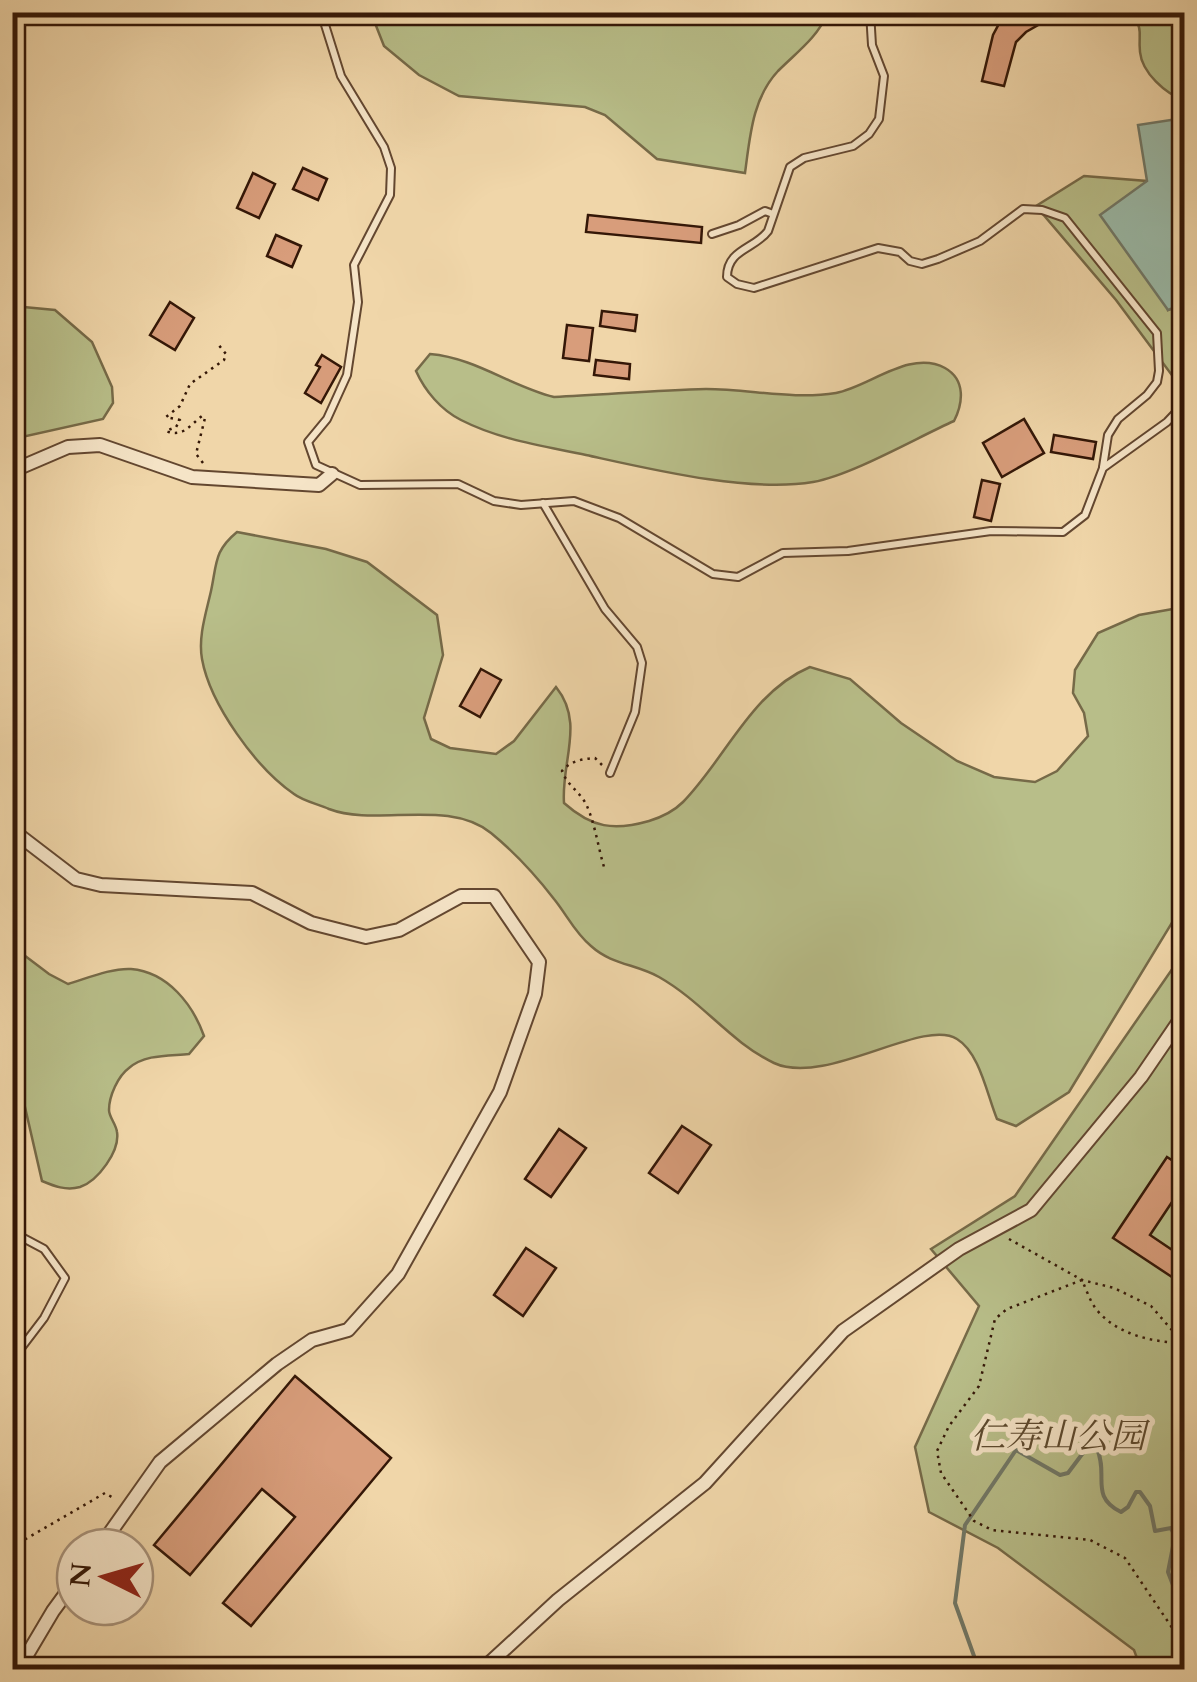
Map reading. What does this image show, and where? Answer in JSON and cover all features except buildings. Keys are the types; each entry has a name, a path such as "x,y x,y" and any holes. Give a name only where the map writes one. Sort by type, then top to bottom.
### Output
{"street":[{"path":"12,471 68,447 100,445 192,477 216,480 319,485 332,474"},
{"path":"12,830 76,879 101,884 252,892 311,923 366,937 400,930 461,896 494,896 539,962 535,994 500,1092 398,1274 348,1330 312,1340 277,1364 160,1462 115,1527"},
{"path":"482,1670 558,1600 705,1482 843,1330 959,1249 1030,1210 1141,1077 1184,1014"},
{"path":"18,1670 55,1608"}],"lane":[{"path":"321,12 341,76 384,147 391,168 390,194 354,265 358,302 347,375 327,419 308,442 316,465 360,485 458,484 494,501 521,505 574,501 618,518 713,574 738,577 783,554 848,551 992,531 1063,532 1085,515 1103,468 1108,435 1118,419 1147,395 1160,370 1157,333 1064,218 1042,210 1023,209 980,240 922,264 910,261 900,252 878,248 754,288 736,284 727,276 727,266 739,252 764,238 790,166 804,158 853,146 870,134 879,119 884,76 872,45 870,12"},
{"path":"712,234 765,211 773,214"},
{"path":"1103,468 1167,422 1184,404"},
{"path":"543,503 605,609 637,647 642,663 635,712 610,773"},
{"path":"12,1232 44,1249 66,1278 44,1318 12,1360"}],"path":[{"path":"216,480 196,454 205,418 202,416 180,434 169,434 166,431 176,427 180,420 166,417 180,406 190,384 224,360 226,354 217,343"},
{"path":"604,867 587,806 578,791 565,781 562,771 567,765 595,758 610,773"},
{"path":"988,1234 1013,1240 1082,1280 1114,1288 1151,1306 1183,1343"},
{"path":"1082,1280 1096,1309 1123,1330 1156,1342 1183,1343"},
{"path":"1082,1280 1007,1309 995,1319 979,1386 948,1426 938,1451 942,1472 974,1520 992,1530 1090,1540 1124,1558 1181,1642 1184,1659"},
{"path":"12,1546 105,1494 129,1508"}],"green space":[{"path":"371,13 828,13 812,38 769,82 754,119 745,173 657,159 605,115 585,107 459,96 419,75 384,46"},
{"path":"1132,13 1184,13 1184,100 1163,88 1145,68 1139,28"},
{"path":"1084,176 1147,181 1168,310 1184,304 1184,376 1177,382 1116,300 1036,206"},
{"path":"13,306 55,310 92,342 112,387 113,403 103,419 13,439"},
{"path":"430,354 478,366 554,397 706,389 820,395 849,389 904,366 932,363 957,379 961,399 954,421 846,472 787,485 730,482 538,445 476,427 447,411 424,386 416,371"},
{"path":"237,532 326,549 367,562 437,615 443,655 424,718 431,739 450,748 496,754 514,741 556,687 565,701 570,728 564,803 584,818 614,826 649,821 679,806 771,692 810,667 850,679 901,723 957,761 994,777 1035,782 1057,771 1088,736 1084,713 1073,693 1075,670 1098,633 1139,615 1184,607 1184,903 1069,1092 1016,1126 997,1119 977,1064 965,1045 942,1035 921,1037 820,1066 795,1068 774,1063 744,1044 675,987 591,946 524,864 491,833 474,823 433,815 348,814 298,796 279,783 250,752 225,715 202,659 202,634 218,558"},
{"path":"12,946 68,984 123,969 156,976 186,1002 204,1036 189,1054 142,1060 121,1076 109,1105 117,1132 115,1148 100,1172 80,1187 65,1188 42,1181 13,1055"},
{"name":"仁寿山公园","path":"1184,952 1184,1669 1141,1669 1134,1650 998,1548 929,1512 915,1447 979,1306 931,1249 1015,1196"}],"shaded area":[{"path":"1184,118 1177,204 1184,223 1184,304 1168,310 1100,215 1147,181 1138,125"}],"waterway":[{"path":"973,1670 974,1656 955,1603 965,1525 1016,1450 1060,1475 1068,1473 1086,1449 1097,1449 1103,1492 1111,1506 1121,1512 1140,1492 1150,1506 1155,1531 1171,1528 1175,1536 1168,1572 1184,1614"}]}
